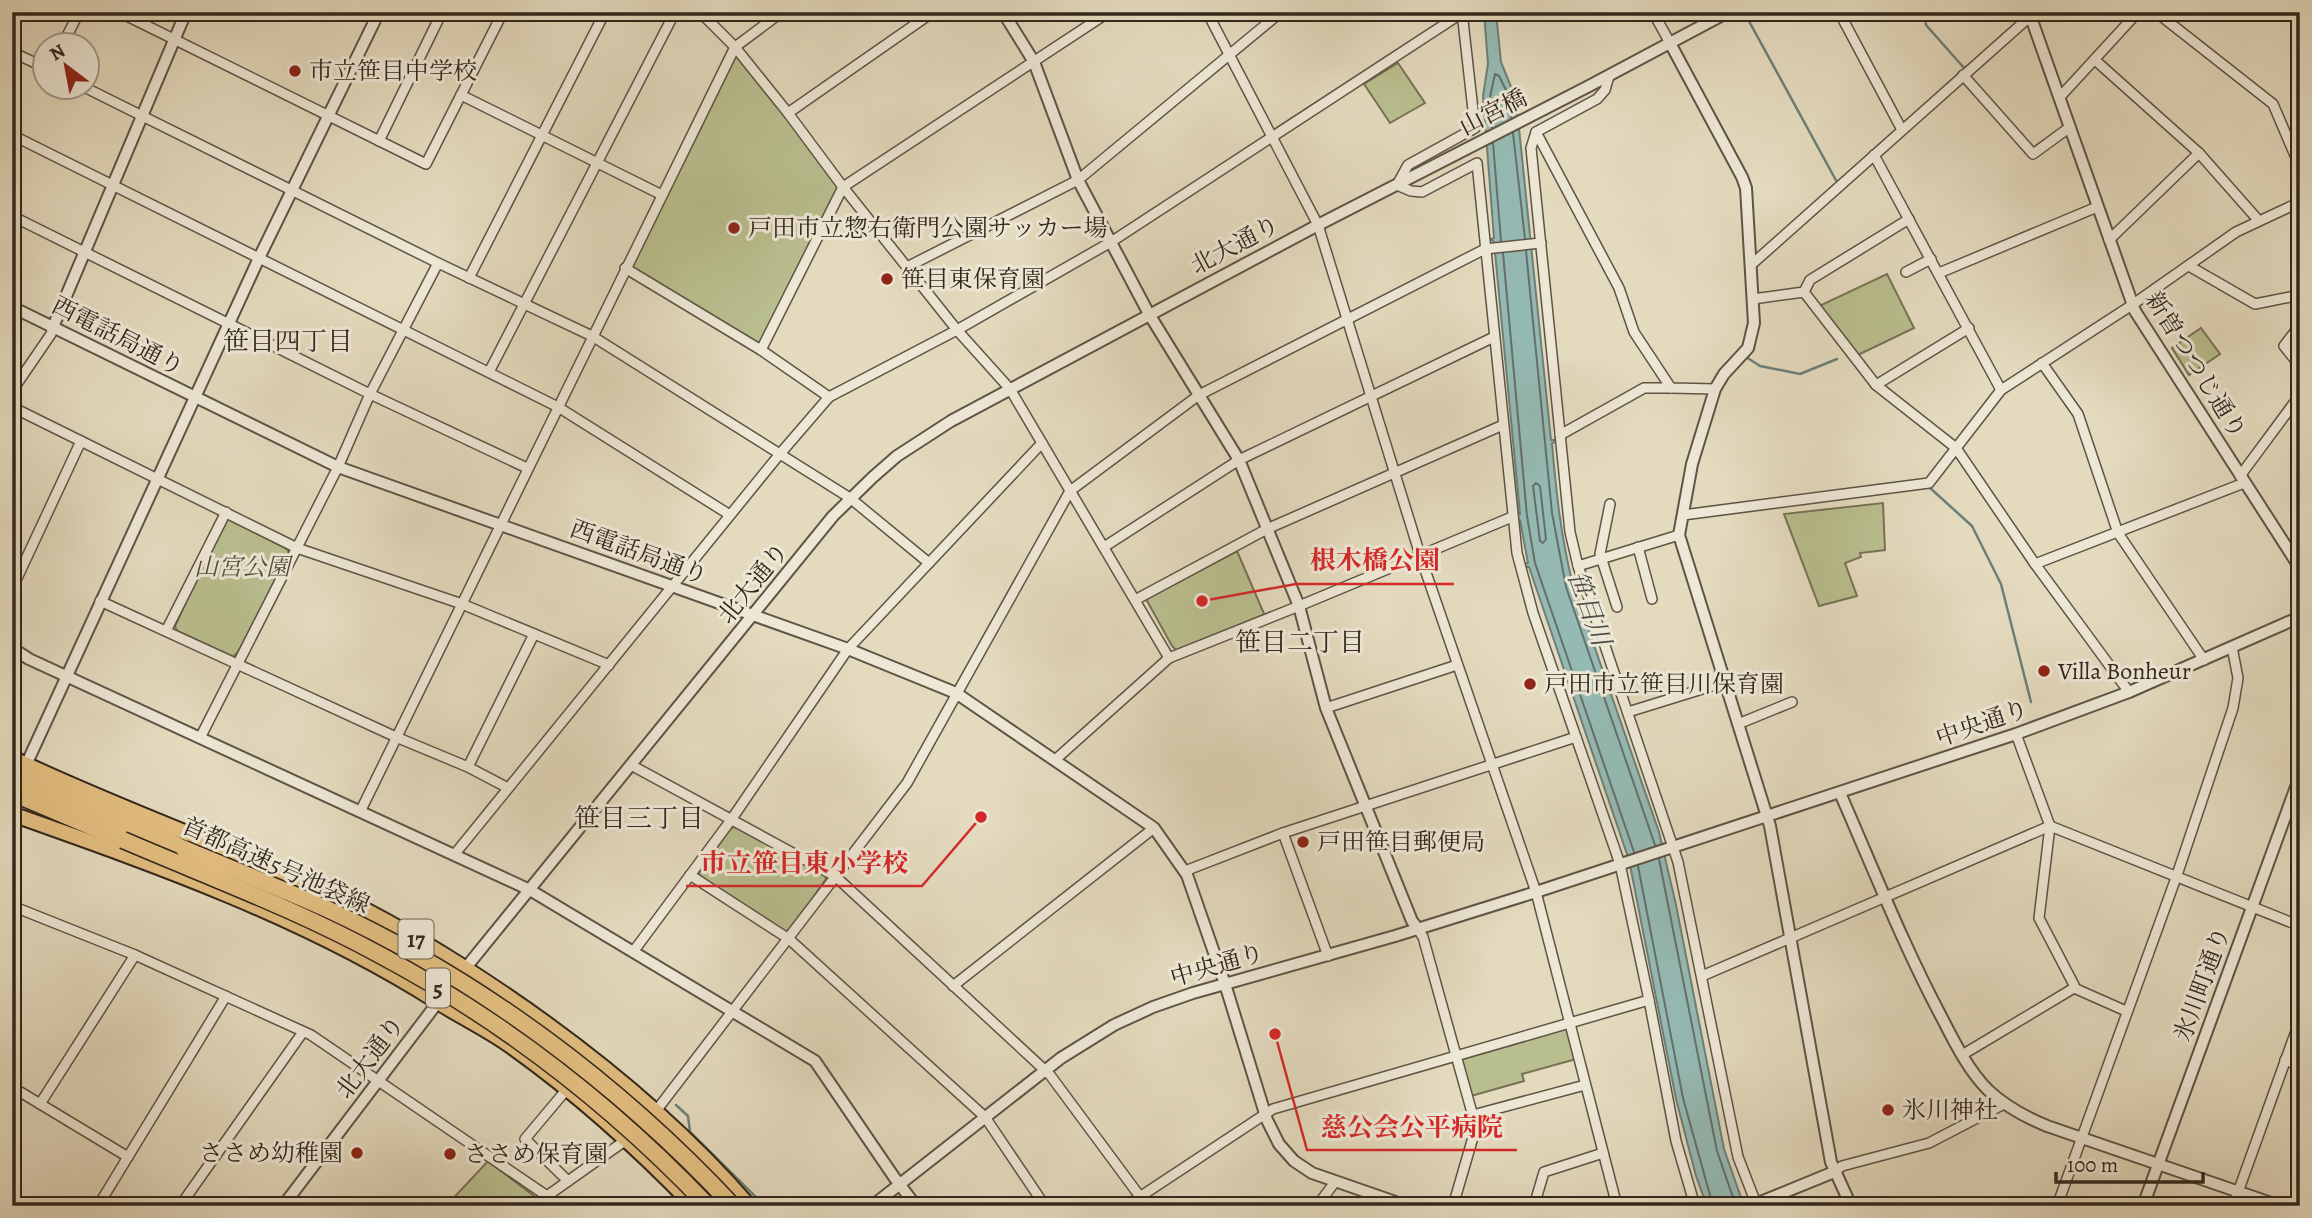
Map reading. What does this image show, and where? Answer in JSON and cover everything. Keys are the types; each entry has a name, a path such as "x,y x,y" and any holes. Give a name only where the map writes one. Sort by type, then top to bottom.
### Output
{"highway":[{"name":"17","path":"12,758 19,767 327,891 390,923 466,969 535,1016 652,1108 749,1206"},
{"path":"19,767 184,849"},
{"name":"首都高速5号池袋線","path":"12,777 327,909 446,972 532,1028 604,1083 693,1163 733,1206"},
{"name":"17","path":"12,783 325,914 398,955 322,920 12,791"},
{"name":"首都高速5号池袋線","path":"12,791 318,923 381,955 519,1041 595,1098 708,1206"},
{"path":"12,803 123,841"},
{"name":"17","path":"12,814 139,859 309,930 371,961 514,1048 583,1102 694,1206"},
{"path":"495,1014 601,1092"},
{"path":"583,1102 601,1108 613,1102 617,1090 608,1072"},
{"path":"624,1138 616,1121 620,1109 630,1102 652,1108"},
{"path":"716,1206 630,1118 724,1206"}],"street":[{"path":"69,32 79,12"},
{"path":"119,12 426,164 503,12"},
{"path":"12,391 51,334 186,12"},
{"path":"19,767 67,676 259,258 379,12"},
{"path":"379,141 442,12"},
{"path":"469,278 605,12"},
{"path":"489,372 675,12"},
{"path":"701,12 735,47 957,330 1010,390 1169,658"},
{"path":"360,812 735,47 782,12"},
{"path":"788,113 933,12"},
{"path":"1003,12 1034,62 1078,180 1149,314 1239,460 1299,606 1326,708 1412,921 1423,937 1473,1115 1476,1127 1453,1206"},
{"path":"761,350 843,187 1109,12"},
{"path":"1207,12 1318,225 1420,555 1536,892 1617,1206"},
{"path":"907,267 1078,180 1281,12"},
{"path":"1653,12 1746,188 1754,323 1748,348 1724,374 1715,390 1692,464 1679,535 1767,817 1834,1171 1851,1206"},
{"path":"1728,12 1609,76 1605,90 1597,99 1536,132 1531,148 1570,532 1578,566 1673,848 1738,1157 1754,1205 1842,1166 1928,1143 2004,1104"},
{"path":"1839,12 1902,130"},
{"path":"2059,98 2138,12"},
{"path":"454,855 829,397 957,330 1111,242 1462,13 1475,128 1408,165 1397,186 1422,192 1478,163 1517,553 1533,613 1621,864 1676,1141 1695,1206"},
{"path":"2157,13 2273,104 2300,167"},
{"path":"1751,265 2032,14"},
{"name":"新曽つつじ通り","path":"2032,14 2132,305 2300,568"},
{"path":"12,52 32,61"},
{"path":"2095,60 2199,153 2259,221"},
{"path":"1963,75 2033,155 2070,127"},
{"name":"山宮橋","path":"1415,176 1609,76"},
{"path":"461,95 662,195"},
{"path":"102,96 438,263 592,336 850,498 929,564"},
{"path":"1536,132 1619,288 1634,332 1671,388"},
{"path":"12,135 558,407 730,515"},
{"path":"2109,240 2199,153"},
{"path":"1874,155 2001,390"},
{"name":"北大通り","path":"283,1206 438,1002 850,498 897,456 923,438 1149,314 1415,176"},
{"path":"1683,515 1929,483 2001,390 2132,305 2236,232 2300,202"},
{"path":"1939,273 2097,207"},
{"path":"12,216 370,394 527,468"},
{"path":"1804,292 1810,280 1909,219"},
{"path":"652,1108 789,939 907,783 1070,491 1199,395 1347,317 1487,249 1539,243"},
{"path":"1906,272 1931,259"},
{"path":"200,738 338,467 370,394 438,263"},
{"path":"2189,266 2255,304 2300,295"},
{"path":"625,268 761,350 829,397"},
{"path":"1753,299 1804,292"},
{"path":"1804,292 1876,385 1956,448 2035,564 2129,692"},
{"name":"西電話局通り","path":"12,307 338,467 848,649 956,693 1154,828 1185,871 1273,1134 1294,1161 1312,1173 1407,1206"},
{"path":"2300,326 2284,346 2300,366"},
{"path":"1876,385 1969,328"},
{"path":"1104,547 1239,460 1494,337"},
{"path":"2042,363 2078,414 2118,533 2204,660"},
{"path":"1560,435 1644,388 1715,390"},
{"path":"2035,564 2118,533 2242,480 2300,396"},
{"path":"12,407 297,548 462,604 609,665"},
{"path":"1135,600 1267,529 1503,425"},
{"path":"12,589 81,441"},
{"path":"633,953 732,820 848,649 1042,443"},
{"path":"1610,504 1600,554 1617,607"},
{"path":"166,631 226,512"},
{"path":"1055,760 1169,658 1512,517"},
{"path":"1578,566 1679,535"},
{"path":"1638,547 1652,599"},
{"path":"100,601 508,788"},
{"name":"中央通り","path":"872,1206 1044,1070 1133,1015 1172,999 1328,956 1536,892 2016,734 2129,692 2300,617"},
{"path":"468,768 534,634"},
{"path":"2057,1206 2177,875 2233,709 2238,678 2232,647"},
{"path":"12,648 29,659 530,890 817,1063 916,1206"},
{"path":"1326,708 1457,665"},
{"path":"1628,712 1725,682"},
{"path":"1738,724 1792,702"},
{"path":"2016,734 2050,826 2039,918 2074,988"},
{"path":"1185,871 1283,833 1576,737"},
{"path":"631,765 835,876 1044,1070 1147,1206"},
{"name":"氷川町通り","path":"2143,1206 2300,776"},
{"path":"1840,793 1916,969 1962,1055 1987,1089 2025,1117 2158,1166 2280,1206"},
{"path":"1702,976 2050,826 2300,926"},
{"path":"953,986 1154,828"},
{"path":"1283,833 1328,956"},
{"path":"690,875 789,939 985,1117 1045,1206"},
{"path":"12,906 135,955 303,1032 547,1196 555,1206"},
{"path":"40,1104 135,955"},
{"path":"2074,988 2126,1010"},
{"path":"1962,1055 2074,988"},
{"path":"98,1206 226,996"},
{"path":"1126,1206 1266,1112 1649,1000"},
{"path":"2233,1206 2300,1020"},
{"path":"180,1206 303,1032"},
{"path":"2285,1060 2300,1066"},
{"path":"1473,1115 1586,1085"},
{"path":"12,1087 128,1157"},
{"path":"566,1088 525,1139 568,1181"},
{"path":"540,1206 547,1196 624,1138"},
{"path":"1534,1206 1544,1172 1603,1153"},
{"path":"1317,1206 1335,1182"}],"green space":[{"name":"戸田市立惣右衛門公園サッカー場","path":"735,47 843,187 761,350 625,268"},
{"path":"1398,63 1425,103 1390,123 1364,84"},
{"path":"1887,274 1914,328 1858,355 1819,306"},
{"path":"2201,328 2220,354 2189,375 2172,348"},
{"path":"1883,503 1885,550 1860,553 1861,557 1845,563 1857,596 1819,606 1784,514"},
{"name":"山宮公園","path":"229,519 287,549 289,553 233,657 177,631 175,626 224,521"},
{"path":"1237,551 1265,616 1177,651 1146,599"},
{"path":"737,826 825,875 826,879 789,932 785,933 700,878 699,873 731,828"},
{"path":"1567,1027 1576,1059 1522,1074 1524,1081 1471,1096 1460,1058"},
{"path":"488,1161 534,1196 535,1200 531,1206 446,1206"}],"water":[{"name":"笹目川","path":"1484,12 1496,12 1501,62 1516,99 1551,440 1556,440 1552,443 1557,497 1569,567 1659,832 1724,1149 1744,1206 1707,1206 1696,1176 1676,1099 1629,860 1529,567 1524,564 1528,563 1520,520 1517,518 1520,514 1494,242 1491,239 1494,238 1483,96 1488,64"}],"waterway":[{"path":"1744,12 1838,184"},
{"path":"1924,12 1926,25 1965,69"},
{"path":"1746,357 1760,366 1800,374 1837,359"},
{"path":"1929,487 1972,526 2001,584 2031,702"},
{"path":"676,1105 688,1116 690,1132 765,1206"}],"place":[{"name":"市立笹目中学校","path":"295,71"},
{"name":"戸田市立惣右衛門公園サッカー場","path":"734,228"},
{"name":"笹目東保育園","path":"887,279"},
{"name":"根木橋公園","path":"1202,601"},
{"name":"Villa Bonheur","path":"2044,671"},
{"name":"戸田市立笹目川保育園","path":"1530,684"},
{"name":"市立笹目東小学校","path":"981,817"},
{"name":"戸田笹目郵便局","path":"1303,842"},
{"name":"慈公会公平病院","path":"1275,1034"},
{"name":"氷川神社","path":"1888,1110"},
{"name":"ささめ幼稚園","path":"357,1153"},
{"name":"ささめ保育園","path":"450,1154"}],"district":[{"name":"笹目四丁目","path":"288,341"},
{"name":"笹目二丁目","path":"1300,642"},
{"name":"笹目三丁目","path":"639,818"}]}
